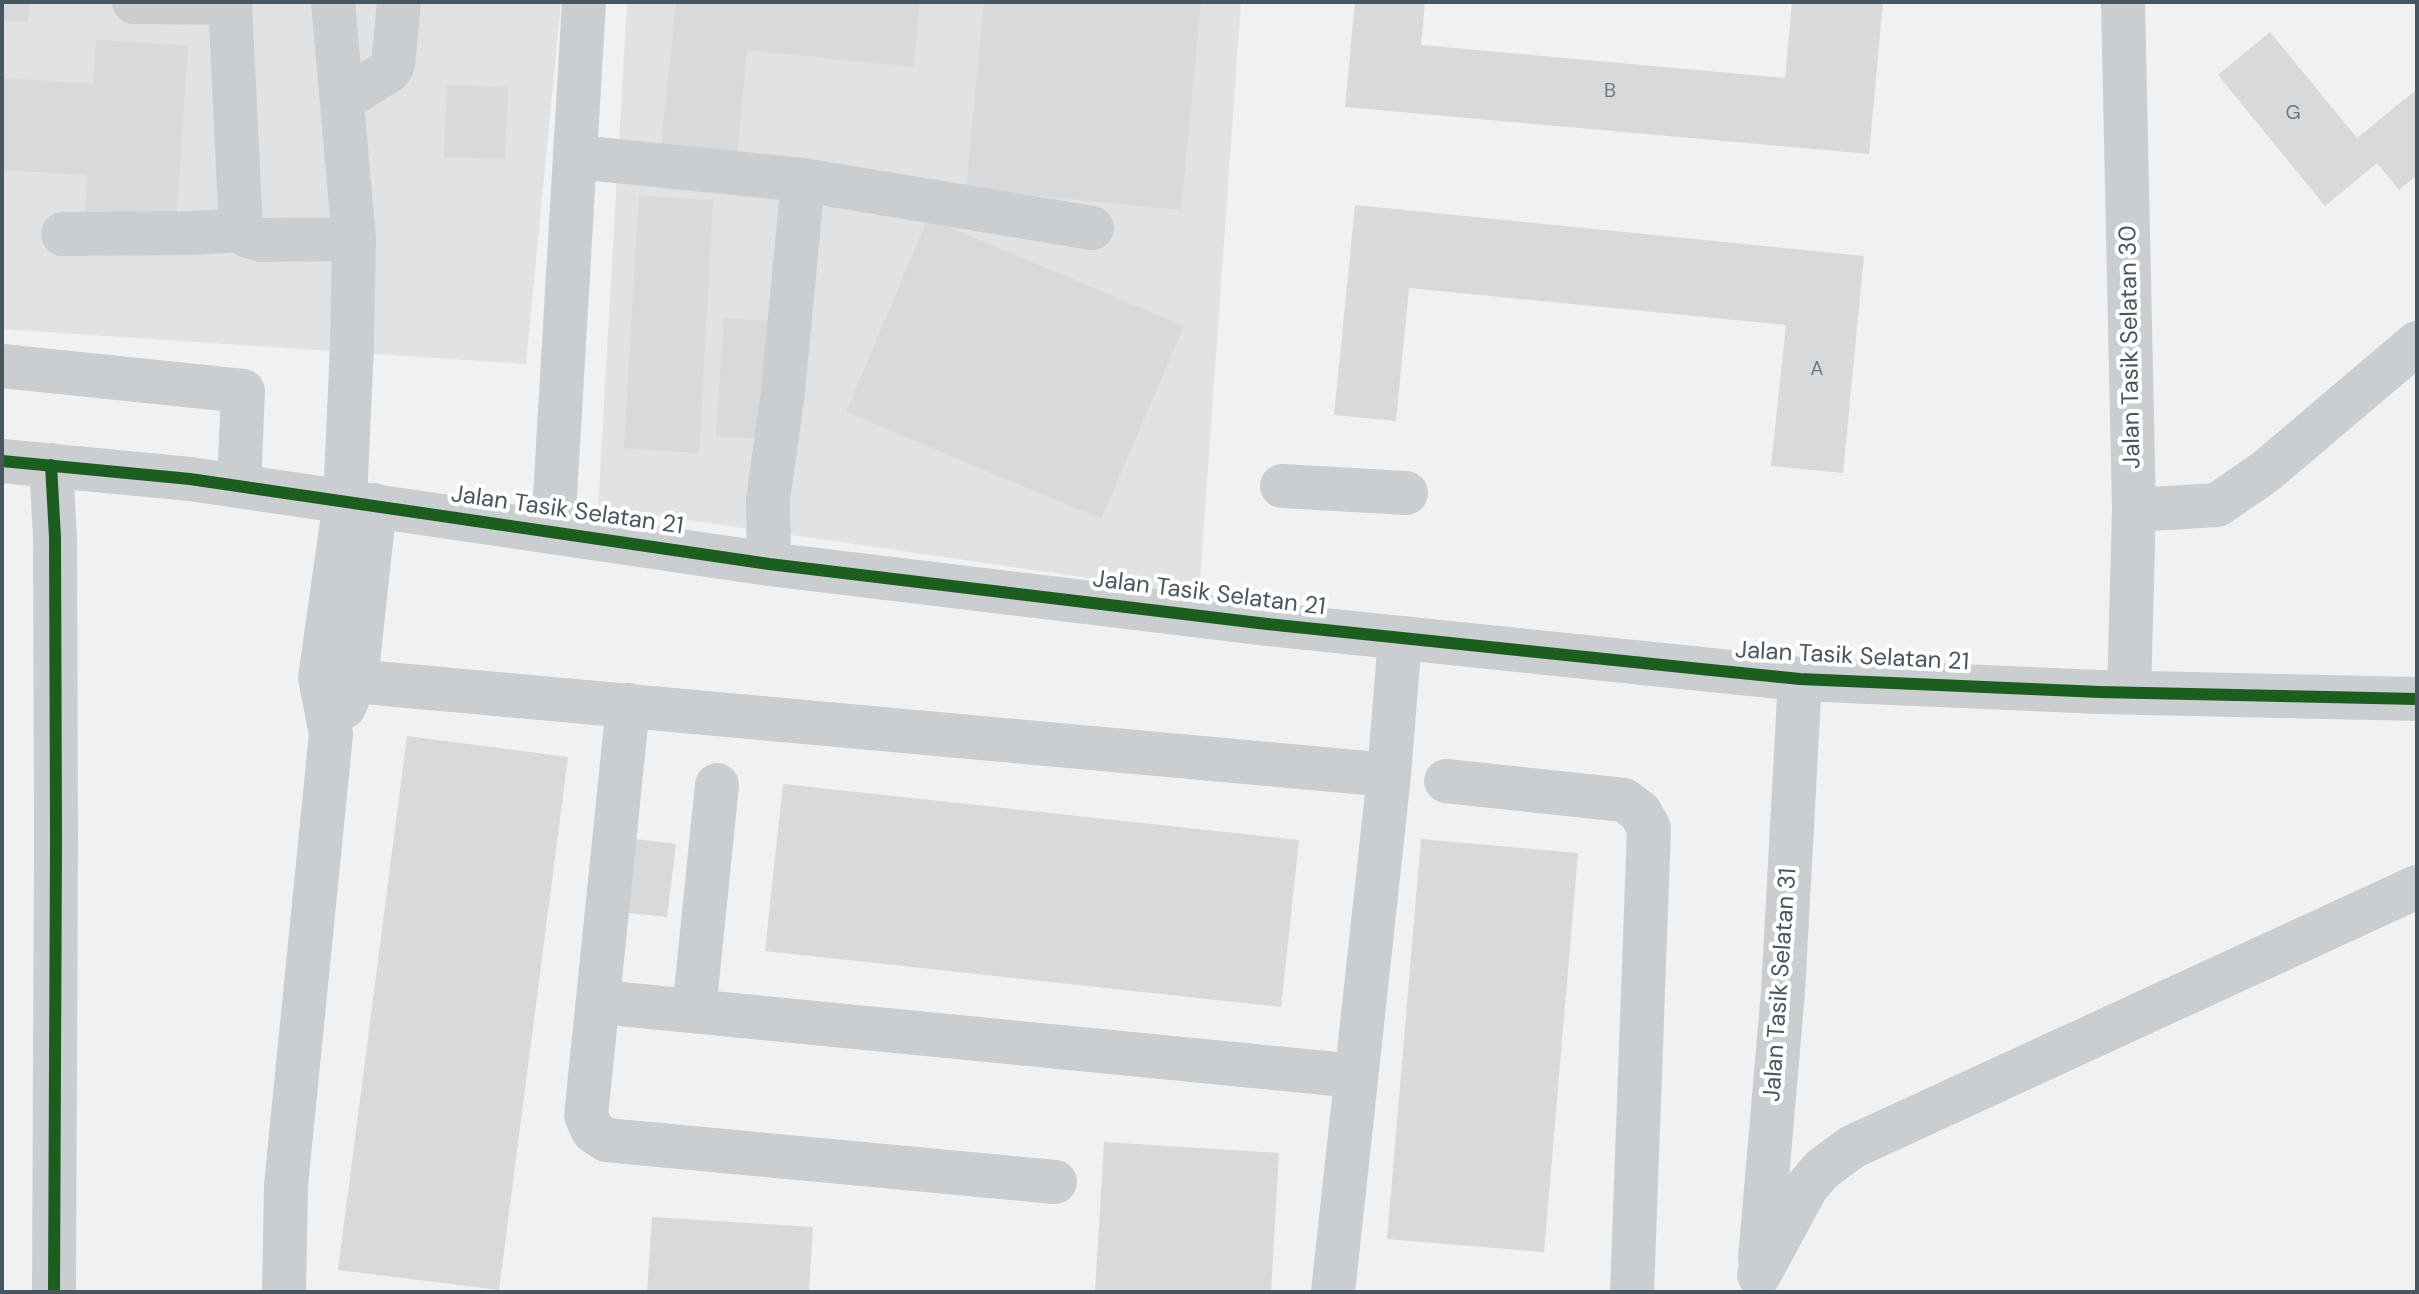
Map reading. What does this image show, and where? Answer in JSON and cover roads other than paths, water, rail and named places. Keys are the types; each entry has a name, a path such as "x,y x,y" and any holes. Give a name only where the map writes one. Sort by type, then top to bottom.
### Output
{"street":[{"path":"134,2 230,2 241,230"},
{"path":"284,1292 286,1185 331,734 360,503 354,239 333,2"},
{"path":"342,100 389,71 393,65 399,2"},
{"path":"553,530 584,2"},
{"name":"Jalan Tasik Selatan 30","path":"2123,2 2134,510 2129,693"},
{"path":"577,157 803,180 1092,228"},
{"path":"769,564 768,500 783,392 803,180"},
{"path":"63,234 241,230 262,240 354,239"},
{"path":"2134,510 2217,505 2265,472 2412,356"},
{"path":"2,366 257,392 239,486"},
{"name":"Jalan Tasik Selatan 21","path":"2,461 239,486 769,564 1267,624 1800,679 2129,693 2417,699"},
{"path":"51,465 55,537 54,1292"},
{"path":"1282,486 1406,493"},
{"path":"1333,1292 1389,775 1400,638"},
{"path":"338,679 1389,775"},
{"name":"Jalan Tasik Selatan 31","path":"1760,1283 1783,992 1800,679"},
{"path":"628,705 586,1116 593,1131 606,1140 1055,1182"},
{"path":"1446,781 1624,800 1640,812 1649,828 1632,1292"},
{"path":"694,1011 717,785"},
{"path":"1760,1283 1806,1188 1821,1170 1852,1147 2417,887"},
{"path":"600,1002 1356,1076"}]}
